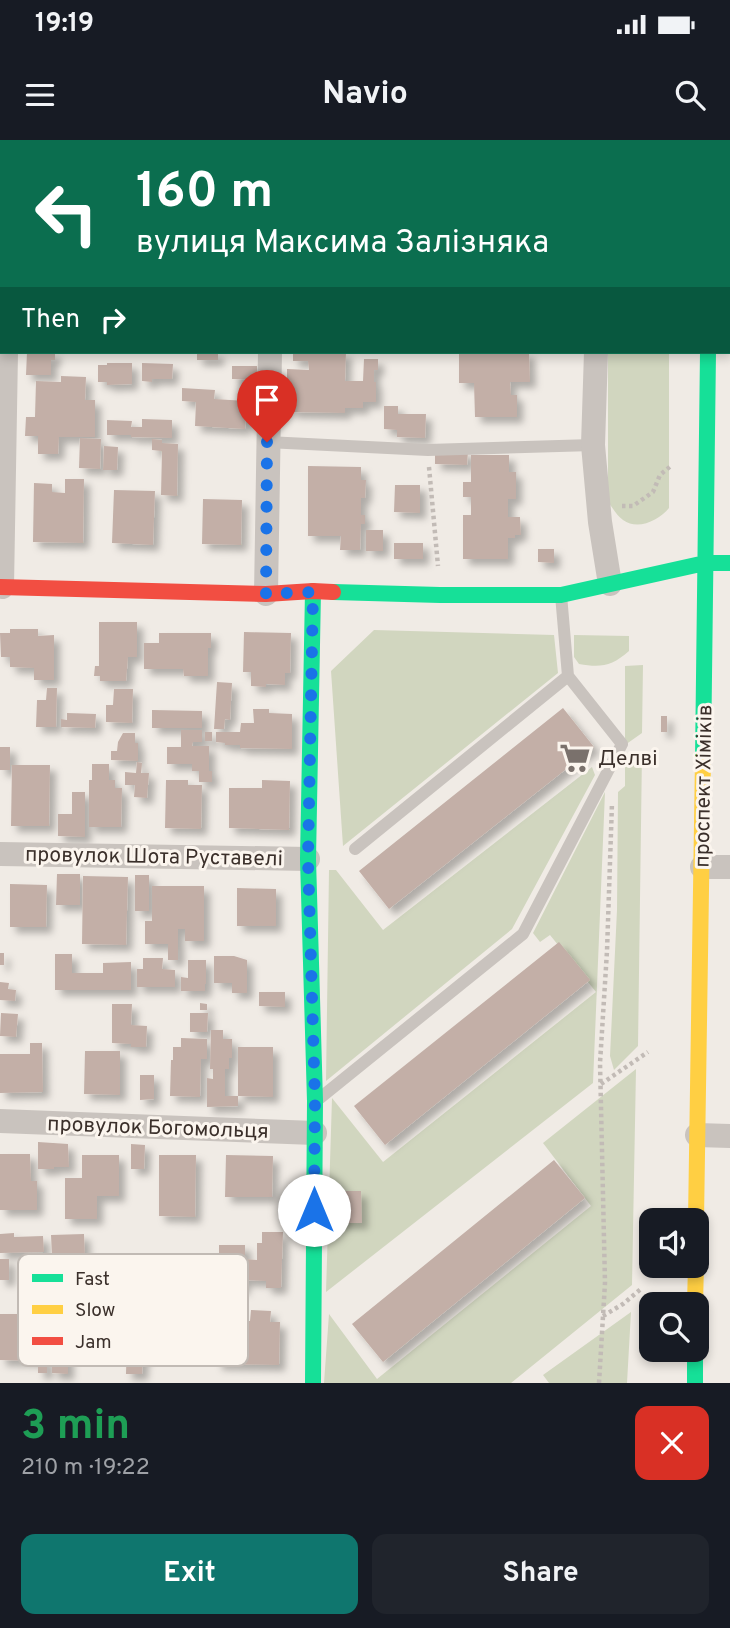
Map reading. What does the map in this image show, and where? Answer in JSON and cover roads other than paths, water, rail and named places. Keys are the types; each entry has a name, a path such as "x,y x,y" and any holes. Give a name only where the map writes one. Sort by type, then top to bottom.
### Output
{"street":[{"path":"6,354 1,587 266,594 313,592 561,595 705,563 730,563"},
{"path":"266,594 270,354"},
{"path":"596,354 593,445 610,584"},
{"name":"проспект Хіміків","path":"696,1208 708,354"},
{"path":"313,592 308,859 315,1101 313,1383"},
{"name":"провулок Шота Руставелі","path":"0,854 308,859"},
{"path":"702,867 730,867"},
{"name":"провулок Богомольця","path":"0,1121 315,1133"},
{"path":"697,1135 730,1136"},
{"path":"695,1362 695,1383"}],"lane":[{"path":"267,442 428,450 593,445"},
{"path":"315,1101 523,934 622,744 568,676 561,595"},
{"path":"355,849 568,676"}],"place":[{"name":"Делві","path":"575,758"}]}
